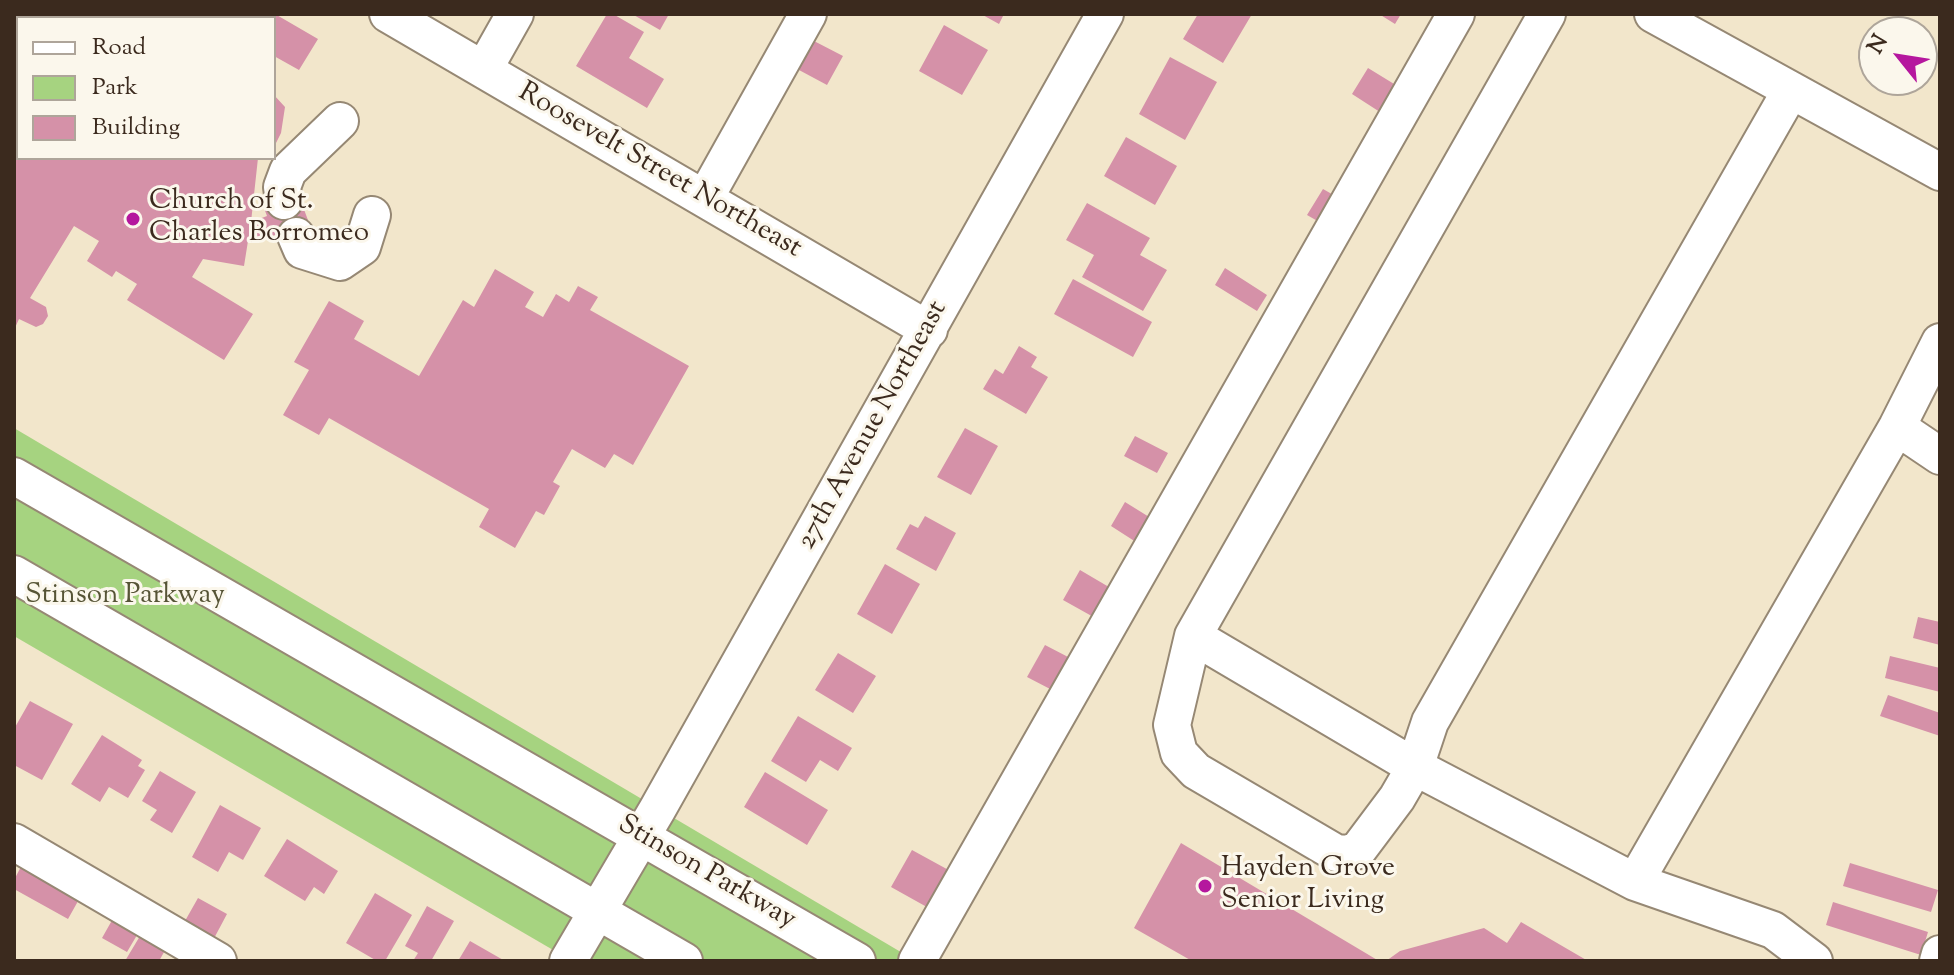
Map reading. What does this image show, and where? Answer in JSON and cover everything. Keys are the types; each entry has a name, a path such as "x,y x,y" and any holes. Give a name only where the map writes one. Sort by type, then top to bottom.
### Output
{"street":[{"name":"Roosevelt Street Northeast","path":"388,14 929,330"},
{"path":"484,69 515,14"},
{"path":"705,198 808,14"},
{"name":"27th Avenue Northeast","path":"568,961 600,912 1105,14"},
{"path":"917,961 1456,14"},
{"path":"1547,14 1193,636 1172,725 1179,753 1196,771 1325,849 1347,854 1358,850 1380,825 1415,767 1430,722 1791,90"},
{"path":"1653,14 1940,172"},
{"path":"284,201 282,187 288,171 340,121"},
{"path":"296,236 302,250 340,262 362,247 372,215"},
{"path":"1635,882 1897,427 1940,342"},
{"path":"1897,427 1940,456"},
{"name":"Stinson Parkway","path":"14,476 857,961"},
{"path":"14,574 684,961"},
{"path":"1193,636 1415,767 1635,882 1773,930 1814,961"},
{"path":"14,842 218,961"},
{"path":"1938,961 1940,954"}],"green space":[{"name":"Stinson Parkway","path":"14,428 916,961 572,961 14,636"}],"building":[{"path":"85,14 142,14 141,16"},
{"path":"275,14 318,39 299,70 276,57 276,16 258,16"},
{"path":"607,14 613,14 644,32 629,58 664,79 647,108 576,66"},
{"path":"632,14 669,14 660,30"},
{"path":"981,14 1004,14 999,24"},
{"path":"1198,14 1252,14 1223,63 1183,39"},
{"path":"1379,14 1401,14 1395,24"},
{"path":"944,25 988,50 962,95 919,71"},
{"path":"814,41 843,56 827,85 799,70"},
{"path":"1170,57 1217,82 1185,140 1139,114"},
{"path":"1368,68 1399,87 1383,114 1352,94"},
{"name":"Church of St. Charles Borromeo","path":"14,83 16,160 258,160 251,222 267,216 264,208 299,196 312,231 278,243 275,235 255,242 248,241 244,266 203,259 192,277 253,314 224,360 127,300 137,284 116,271 112,277 87,261 99,241 74,226 30,298 46,307 48,316 43,324 36,327 19,319 14,330"},
{"name":"Church of St. Charles Borromeo","path":"276,97 285,107 281,133 276,143"},
{"path":"1126,137 1177,166 1155,205 1104,176"},
{"path":"1323,189 1337,197 1321,223 1307,215"},
{"path":"1087,203 1150,238 1140,255 1167,270 1143,311 1082,277 1094,255 1066,240"},
{"path":"1225,268 1267,295 1257,311 1215,285"},
{"path":"495,269 534,292 525,307 543,317 556,294 569,302 578,286 598,297 590,310 689,366 633,465 614,454 605,468 572,449 553,482 560,486 544,515 536,511 515,548 479,527 489,509 329,418 319,435 283,415 309,370 294,362 329,301 364,321 354,339 419,376 463,300 474,307"},
{"path":"1073,279 1152,322 1133,357 1054,314"},
{"path":"1019,346 1037,357 1031,367 1048,377 1026,414 983,389 995,369 1003,374"},
{"path":"965,428 998,446 971,495 937,477"},
{"path":"1135,436 1168,453 1157,473 1124,456"},
{"path":"1125,502 1154,520 1139,544 1111,526"},
{"path":"925,516 956,533 936,571 896,549 910,524 918,528"},
{"path":"885,564 920,584 892,634 857,614"},
{"path":"1080,570 1114,590 1097,619 1063,600"},
{"path":"1918,617 1940,622 1940,645 1913,638"},
{"path":"1045,645 1070,658 1052,690 1027,677"},
{"path":"838,653 876,676 853,713 815,690"},
{"path":"1890,656 1940,668 1940,692 1885,678"},
{"path":"1888,695 1940,713 1940,736 1880,716"},
{"path":"30,701 73,724 42,780 14,765 14,729"},
{"path":"798,716 852,748 838,771 820,760 806,782 771,761"},
{"path":"102,735 142,760 138,766 145,770 128,798 109,787 100,802 71,784"},
{"path":"160,771 196,792 172,833 150,820 157,810 142,801"},
{"path":"765,772 828,810 807,845 744,807"},
{"path":"220,805 261,828 243,860 229,852 218,872 192,857"},
{"path":"287,839 338,871 324,894 314,887 305,901 264,876"},
{"name":"Hayden Grove Senior Living","path":"1181,843 1379,961 1192,961 1134,928"},
{"path":"912,850 954,873 934,911 891,887"},
{"path":"24,861 82,894 68,919 14,889 14,880"},
{"path":"1850,863 1938,890 1931,912 1843,886"},
{"path":"375,893 412,915 385,961 377,961 346,943"},
{"path":"198,898 227,914 211,944 181,928"},
{"path":"1833,902 1928,932 1921,955 1826,925"},
{"path":"427,906 454,921 431,961 413,961 418,953 405,946"},
{"path":"115,915 140,930 127,952 102,938"},
{"name":"Hayden Grove Senior Living","path":"1521,922 1588,961 1386,961 1400,951 1484,928 1507,943"},
{"path":"143,931 168,945 159,961 125,961"},
{"path":"470,941 505,961 458,961"}],"place":[{"name":"Church of St. Charles Borromeo","path":"133,219"},
{"name":"Hayden Grove Senior Living","path":"1205,886"}]}
